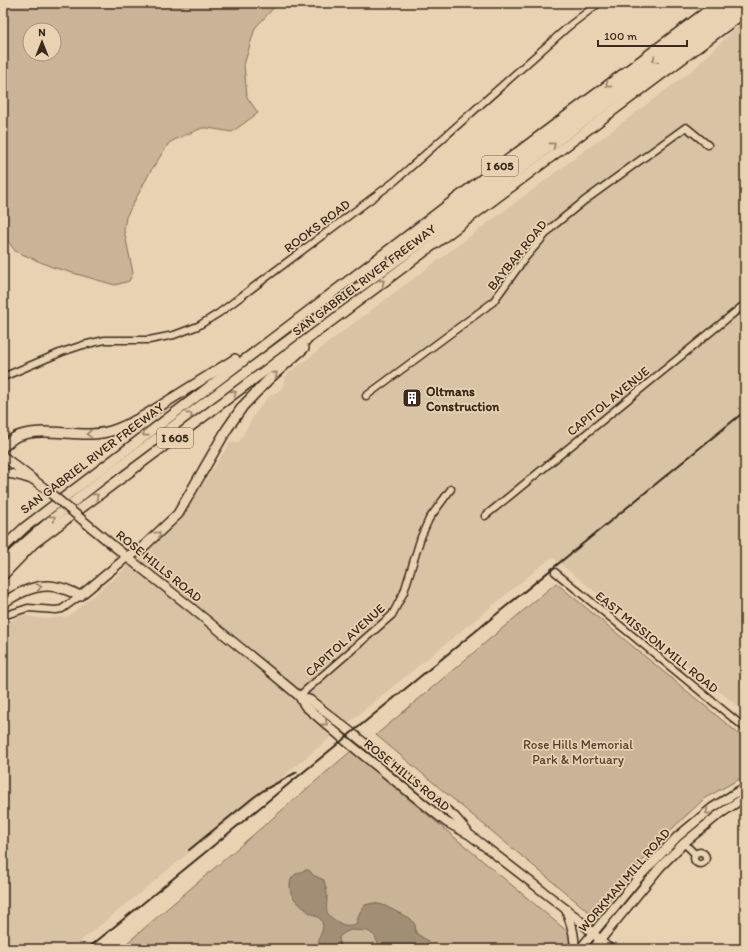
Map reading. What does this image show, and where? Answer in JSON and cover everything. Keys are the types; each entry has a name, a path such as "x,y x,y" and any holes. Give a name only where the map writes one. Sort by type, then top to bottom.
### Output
{"highway":[{"name":"SAN GABRIEL RIVER FREEWAY","path":"3,548 24,528 199,394 478,182 718,3"},
{"path":"199,394 216,390 482,188 732,3"},
{"path":"3,563 40,528 91,488 345,298 457,218 575,128 745,3"},
{"name":"SAN GABRIEL RIVER FREEWAY","path":"3,575 33,544 745,12"},
{"path":"126,557 141,549 178,514 226,429 243,406 269,379 351,306"},
{"path":"3,447 16,437 27,434 42,432 93,434 113,430 140,418 283,330"},
{"path":"3,602 29,590 44,586 56,586 80,596"}],"main road":[{"name":"ROSE HILLS ROAD","path":"3,456 44,487 126,557 204,618 298,696 305,706 344,739 446,822 470,835 566,910 600,940"},
{"path":"3,474 34,480"},
{"path":"80,596 126,557"},
{"name":"WORKMAN MILL ROAD","path":"580,949 637,879 677,836 712,808 745,787"},
{"name":"WORKMAN MILL ROAD","path":"594,949 646,883 684,843 717,816 745,797"},
{"path":"646,883 645,879 647,873 674,843 677,836"},
{"path":"566,910 574,934 574,949"}],"street":[{"name":"ROOKS ROAD","path":"3,377 83,345 105,340 149,340 174,335 198,326 232,303 395,181 569,26 599,3"},
{"name":"BAYBAR ROAD","path":"366,396 493,302 525,258 552,227 584,201 686,127 708,145"},
{"name":"CAPITOL AVENUE","path":"485,516 745,304"},
{"name":"CAPITOL AVENUE","path":"298,696 392,615 404,592 421,537 429,519 451,489"},
{"name":"EAST MISSION MILL ROAD","path":"555,572 745,728"},
{"path":"3,617 28,608 62,609 80,596"},
{"path":"684,843 693,853"},
{"path":"600,940 612,949"}],"shaded area":[{"path":"745,19 745,712 552,557 71,949 3,949 3,626 21,615 45,619 69,616 154,544 194,498 230,443 239,442 254,415 268,397 280,390 286,376 289,373 694,69"},
{"path":"305,870 309,870 313,875 324,880 327,894 328,914 338,922 347,925 356,924 360,912 365,905 373,903 383,905 411,919 415,925 416,933 428,941 429,949 380,949 375,936 368,931 351,930 339,937 339,949 320,949 319,937 323,929 321,920 310,913 297,901 290,890 290,882 292,877"}],"green space":[{"path":"3,3 278,3 255,28 244,65 247,97 258,113 232,132 202,128 169,143 150,172 126,217 124,230 133,273 129,281 115,285 52,267 15,251 3,234"},
{"name":"Rose Hills Memorial Park & Mortuary","path":"556,583 745,739 745,776 705,798 659,841 595,917 376,735"},
{"path":"351,751 574,937 566,949 120,949"}],"railway":[{"path":"87,949 745,411"},
{"path":"189,850 254,797 297,772"}],"place":[{"name":"Oltmans Construction","path":"412,398"}]}
